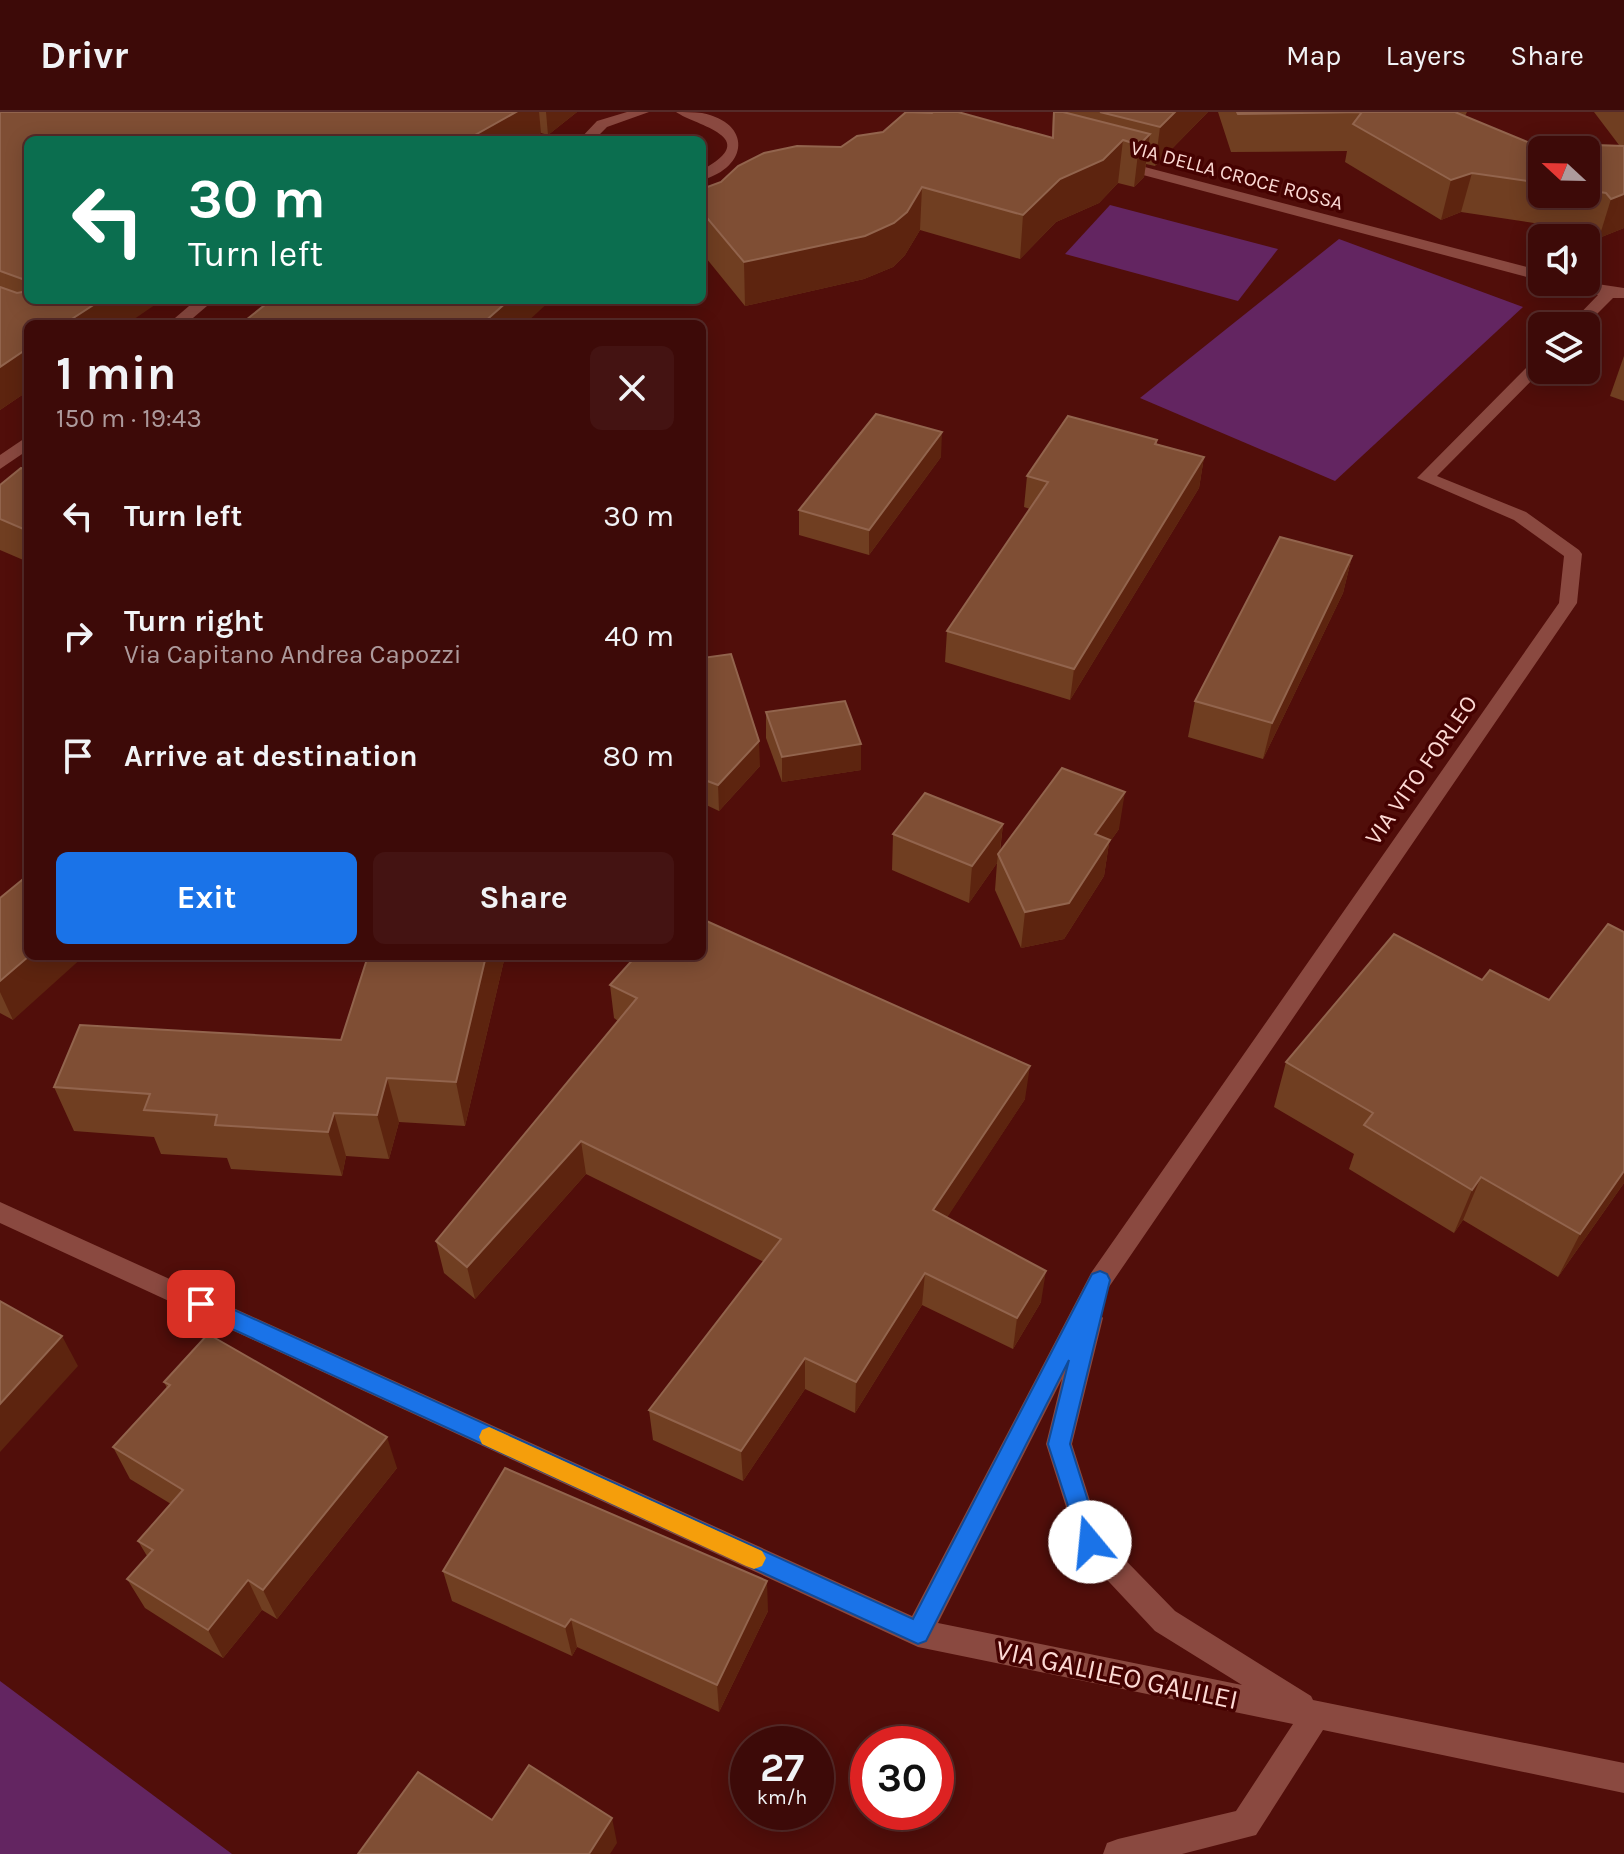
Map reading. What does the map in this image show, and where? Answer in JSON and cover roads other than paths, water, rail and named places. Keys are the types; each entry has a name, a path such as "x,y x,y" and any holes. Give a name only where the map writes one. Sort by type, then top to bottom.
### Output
{"street":[{"path":"590,136 602,124 642,112"},
{"path":"683,112 711,120 729,132"},
{"path":"706,174 722,166 732,155 734,143 729,132 730,112"},
{"name":"VIA DELLA CROCE ROSSA","path":"1103,160 1528,272"},
{"path":"1593,312 1616,293"},
{"path":"181,320 201,304"},
{"name":"VIA VITO FORLEO","path":"1100,1280 1568,603 1573,554 1520,516 1426,478 1528,375"},
{"path":"0,464 24,444"},
{"name":"VIA GALILEO GALILEI","path":"0,1212 918,1633 1624,1778"},
{"path":"918,1633 1100,1280"},
{"path":"1100,1280 1059,1444 1090,1542 1165,1621 1316,1715 1245,1824 1118,1854"}]}
